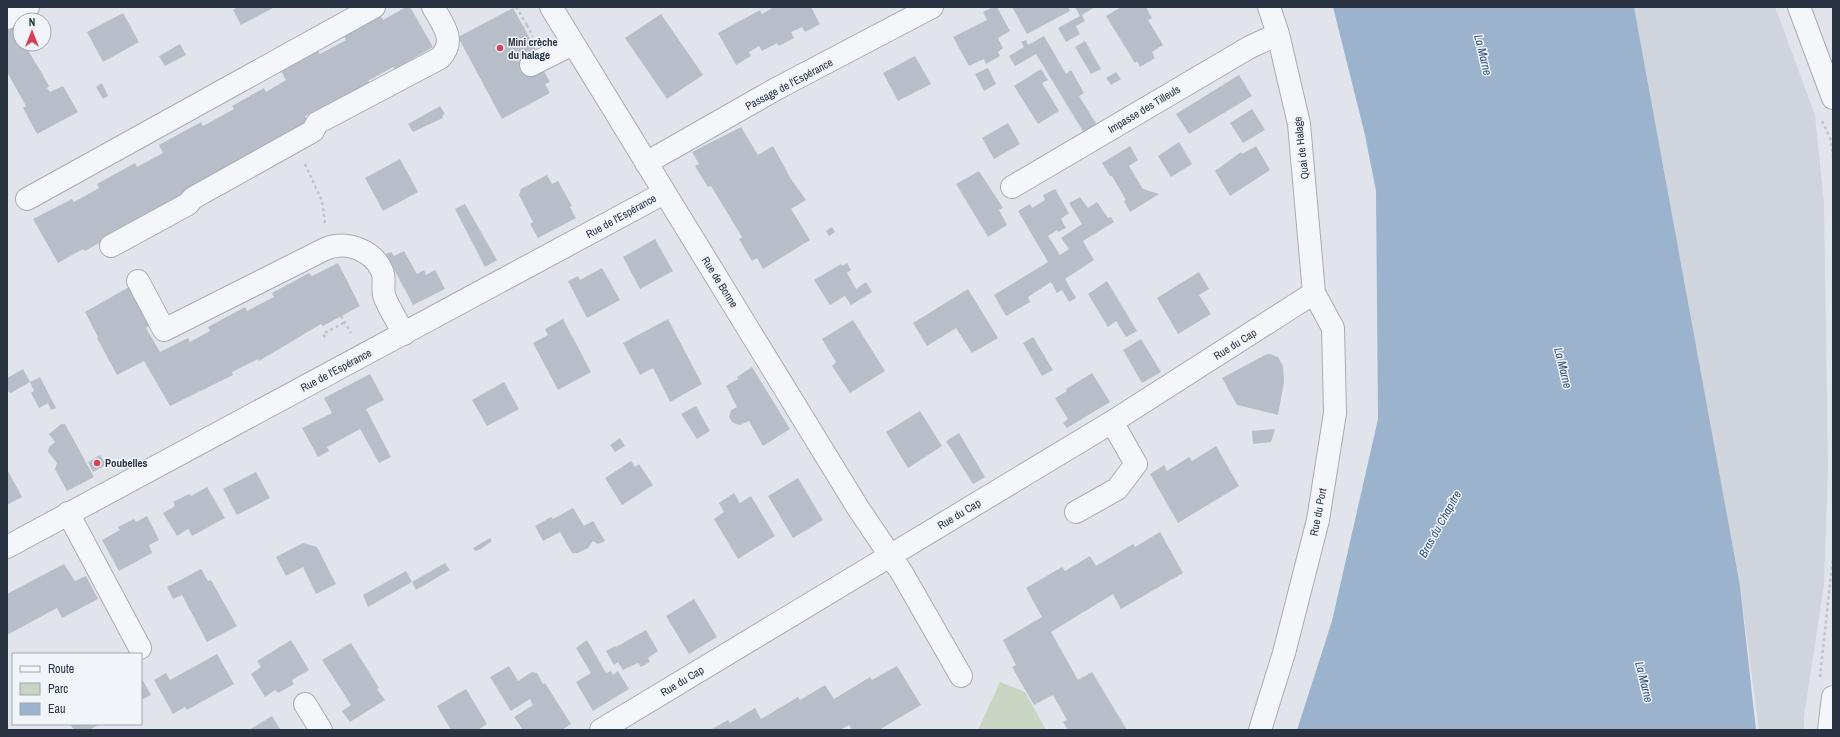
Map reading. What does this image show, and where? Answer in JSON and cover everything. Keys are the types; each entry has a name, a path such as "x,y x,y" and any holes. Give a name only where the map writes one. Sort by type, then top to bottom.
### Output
{"street":[{"path":"7,18 28,7"},
{"path":"27,199 374,7"},
{"path":"111,246 188,204 193,198 313,131 317,123 440,58 447,48 448,35 433,7"},
{"name":"Rue de Bonne","path":"551,7 858,508 891,556 961,676"},
{"name":"Passage de l'Espérance","path":"646,163 776,89 932,7"},
{"name":"Quai de Halage","path":"1269,7 1278,34 1300,124 1314,293"},
{"path":"1799,7 1828,71 1833,98"},
{"name":"Impasse des Tilleuls","path":"1012,187 1250,47 1278,34"},
{"path":"531,65 573,44"},
{"name":"Rue de l'Espérance","path":"7,547 664,193"},
{"path":"138,281 164,330 333,245 350,246 368,252 382,270 384,278 384,298 404,334"},
{"name":"Rue du Cap","path":"601,730 1112,422 1314,293"},
{"name":"Rue du Port","path":"1260,730 1284,653 1318,520 1335,413 1333,328 1314,293"},
{"path":"1076,512 1117,489 1136,464 1112,422"},
{"path":"68,513 140,648"},
{"path":"1826,690 1829,730"},
{"path":"305,704 321,730"}],"path":[{"path":"516,7 525,26 532,35"},
{"path":"294,142 322,201 326,220 324,241 325,249"},
{"path":"341,316 350,331"},
{"path":"325,337 323,334 345,322"},
{"path":"1826,690 1833,556"}],"shaded area":[{"path":"1634,7 1775,7 1815,115 1824,204 1828,468 1824,585 1804,716 1804,730 1759,730 1740,586"}],"green space":[{"path":"1000,682 1025,692 1046,730 978,730"}],"water":[{"path":"1333,7 1634,7 1740,586 1756,730 1297,730 1332,621 1378,419 1376,191 1365,135"}],"building":[{"path":"238,7 275,7 241,25 233,10"},
{"path":"406,7 410,7 433,47 395,69 393,67 368,81 369,83 305,116 309,123 209,178 208,176 183,191 186,196 85,251 83,249 58,263 33,219 72,199 74,202 99,188 97,184 135,163 137,167 163,153 159,145 201,122 203,126 234,109 232,106 264,88 266,92 286,80 281,71 318,51 320,54 346,40 344,36 381,16 383,20"},
{"path":"774,7 811,7 820,24 805,32 802,27 791,32 794,38 779,46 777,43 762,51 759,46 749,52 751,56 736,65 718,33 760,10 762,14"},
{"path":"993,7 997,7 1010,31 998,38 1003,48 998,52 1000,56 986,64 984,59 969,66 953,37 987,20 983,12"},
{"path":"1012,7 1068,7 1070,11 1027,34"},
{"path":"1075,7 1095,7 1082,15 1085,21 1076,26 1080,34 1066,42 1058,28 1080,16"},
{"path":"1121,7 1146,7 1152,18 1148,20 1163,45 1152,52 1155,58 1140,67 1137,61 1135,63 1106,16"},
{"path":"513,8 538,53 541,66 550,82 545,84 550,93 502,119 458,37"},
{"path":"123,13 139,42 103,62 87,32"},
{"path":"661,14 703,75 667,99 625,38"},
{"path":"12,28 12,52 29,52 49,86 47,88 50,92 63,86 78,112 37,134 23,108 26,106 7,72 7,31"},
{"path":"1044,36 1066,74 1071,70 1084,93 1079,96 1097,125 1084,133 1036,54 1015,66 1009,56 1024,47 1021,42 1026,40 1028,45"},
{"path":"1085,41 1101,69 1091,74 1075,47"},
{"path":"180,44 186,55 165,66 159,56"},
{"path":"915,56 931,84 898,101 883,73"},
{"path":"988,68 996,84 984,91 975,74"},
{"path":"1041,69 1048,80 1042,83 1059,111 1038,124 1014,86"},
{"path":"1116,72 1121,79 1111,85 1106,78"},
{"path":"1239,75 1252,96 1189,134 1176,114"},
{"path":"102,83 108,96 103,99 96,87"},
{"path":"440,106 445,114 442,116 443,118 413,132 408,124"},
{"path":"1252,109 1265,130 1243,143 1230,123"},
{"path":"1008,123 1020,144 994,159 982,138"},
{"path":"741,127 758,155 773,146 791,179 806,200 791,209 810,240 763,269 757,258 752,261 739,239 742,237 711,186 708,187 695,166 699,164 692,152"},
{"path":"1179,142 1192,164 1171,177 1158,156"},
{"path":"1130,146 1138,160 1129,166 1143,189 1159,194 1130,212 1124,201 1126,200 1112,176 1110,176 1102,163"},
{"path":"1256,146 1270,170 1230,196 1215,171 1241,152 1242,154"},
{"path":"400,159 418,192 383,211 365,178"},
{"path":"979,171 1003,208 999,210 1007,225 988,237 956,184"},
{"path":"547,175 552,184 558,181 572,206 570,207 576,218 538,238 530,224 533,222 519,195 521,189"},
{"path":"1055,189 1069,213 1061,219 1066,228 1058,232 1057,230 1048,236 1060,255 1069,249 1061,238 1082,224 1069,203 1080,197 1088,208 1097,202 1108,218 1111,217 1114,222 1083,241 1094,260 1065,279 1076,298 1069,302 1062,290 1057,293 1051,282 1028,297 1030,302 1006,316 994,295 1048,262 1018,211 1030,204 1032,208 1045,200 1043,195"},
{"path":"465,204 497,260 485,267 455,209"},
{"path":"832,227 835,232 829,236 826,231"},
{"path":"655,239 673,271 640,289 623,257"},
{"path":"404,251 417,274 424,270 426,275 435,270 445,289 413,305 386,254 391,252 394,256"},
{"path":"338,263 360,306 323,326 321,324 259,361 258,359 232,372 233,375 170,406 144,361 117,375 85,312 129,287 150,325 146,328 160,352 188,338 190,342 210,331 208,327 245,307 247,311 274,297 272,293 309,273 312,276"},
{"path":"847,263 851,270 847,273 856,289 866,282 872,292 851,305 845,296 830,305 814,280 841,264 842,266"},
{"path":"602,268 620,300 587,318 568,281 578,276 580,280"},
{"path":"1199,272 1209,289 1199,295 1211,314 1178,334 1157,298"},
{"path":"1107,281 1137,331 1126,337 1116,321 1108,327 1088,294"},
{"path":"968,289 998,338 972,353 956,328 927,346 913,323"},
{"path":"563,319 591,372 558,390 533,343 548,335 545,329"},
{"path":"668,319 702,384 670,402 653,368 640,375 623,343"},
{"path":"853,320 885,371 850,393 832,366 836,362 822,339"},
{"path":"1033,337 1053,370 1042,376 1023,343"},
{"path":"1141,339 1161,372 1142,383 1123,350"},
{"path":"1270,354 1278,357 1283,366 1284,382 1278,415 1237,405 1222,378 1265,355"},
{"path":"752,367 790,429 763,446 749,421 740,425 733,423 729,417 731,410 737,407 726,386 738,379 737,377"},
{"path":"23,369 30,382 11,393 7,391 7,378"},
{"path":"1092,373 1110,402 1067,428 1063,423 1068,419 1055,398 1067,391 1066,389"},
{"path":"370,374 384,400 366,409 391,457 379,463 360,429 327,447 329,451 318,457 302,428 332,413 324,398"},
{"path":"40,377 56,408 51,410 48,403 39,408 31,393 34,391 30,382"},
{"path":"504,382 519,409 487,426 472,400"},
{"path":"696,406 710,431 697,439 681,414"},
{"path":"920,411 942,446 908,468 886,432"},
{"path":"61,424 65,424 94,477 67,491 55,469 57,463 48,452 49,447 55,442 49,434"},
{"path":"1275,429 1271,442 1253,444 1252,431"},
{"path":"959,433 985,477 973,484 946,441"},
{"path":"620,438 625,446 615,452 610,445"},
{"path":"1216,446 1239,486 1178,523 1150,474 1164,465 1167,471 1189,457 1192,461"},
{"name":"Poubelles","path":"100,455 106,465 93,472 88,462"},
{"path":"631,461 635,467 639,464 653,485 622,505 605,478"},
{"path":"7,469 22,497 7,505"},
{"path":"256,472 270,498 237,515 223,489"},
{"path":"798,478 823,520 793,538 768,496"},
{"path":"207,487 225,518 192,536 188,529 177,536 163,513 175,506 173,502 189,494 191,496"},
{"path":"734,493 740,503 751,496 775,536 738,559 714,519 724,512 719,503"},
{"path":"573,508 584,526 593,521 605,541 598,544 593,541 588,548 578,553 572,553 560,532 543,541 535,526 551,517 553,519"},
{"path":"147,516 159,540 149,545 152,553 119,571 102,540 120,530 118,527 134,519 136,522"},
{"path":"1160,532 1183,573 1121,609 1113,594 1051,632 1078,680 1092,672 1127,730 1068,730 1063,722 1067,720 1053,695 1034,705 1012,667 1016,665 1003,640 1042,617 1026,588 1062,567 1065,571 1090,556 1096,566 1133,544 1135,547"},
{"path":"490,538 492,541 481,549 475,551 473,548"},
{"path":"303,543 317,547 336,584 316,594 303,567 286,576 276,557"},
{"path":"445,563 450,570 416,590 412,582"},
{"path":"64,564 75,581 86,576 98,599 62,618 57,608 7,635 7,594"},
{"path":"201,569 208,581 211,580 237,626 207,642 182,595 173,599 167,587"},
{"path":"406,571 412,582 368,607 363,595"},
{"path":"694,599 717,637 689,654 666,616"},
{"path":"646,630 658,651 648,658 650,662 641,667 638,663 623,670 618,662 614,665 606,651"},
{"path":"291,640 309,670 292,680 294,684 278,693 275,690 265,697 251,674 261,667 257,661"},
{"path":"587,640 606,673 611,671 613,675 618,671 629,689 593,711 576,682 591,673 576,648"},
{"path":"351,643 379,688 377,689 385,700 350,722 342,711 351,705 322,660"},
{"path":"217,654 234,684 187,710 185,707 173,714 154,680 166,673 170,680"},
{"path":"509,666 518,681 532,672 537,673 571,724 562,730 523,730 514,717 533,705 530,699 511,711 490,677"},
{"path":"897,666 921,705 879,730 852,730 849,725 840,730 710,730 728,720 730,723 755,708 761,719 798,697 800,700 825,685 834,699 870,677 872,680"},
{"path":"142,679 151,695 142,700"},
{"path":"466,689 487,724 478,730 451,730 437,706"},
{"path":"272,716 280,729 249,730"},
{"path":"71,725 98,725 89,730 74,730"}],"place":[{"name":"Mini crèche du halage","path":"500,48"},
{"name":"Poubelles","path":"97,463"}],"water label":[{"name":"La Marne","path":"1483,55"},
{"name":"La Marne","path":"1563,368"},
{"name":"Bras du Chapitre","path":"1440,524"},
{"name":"La Marne","path":"1644,682"}]}
